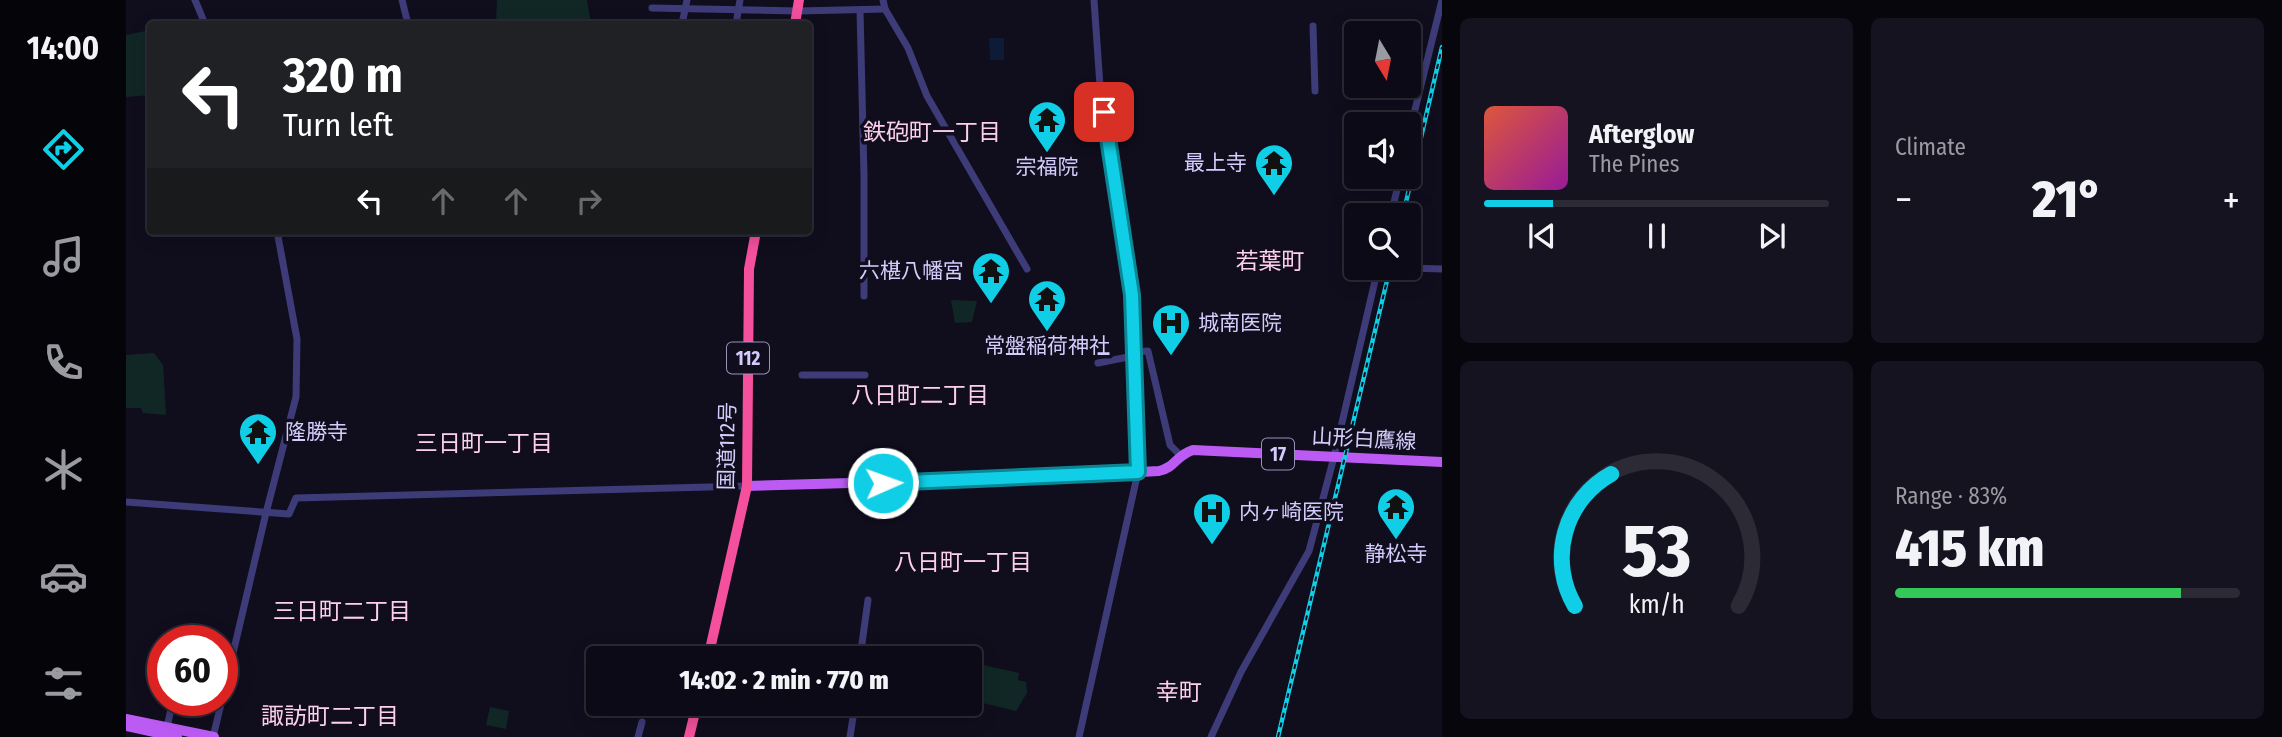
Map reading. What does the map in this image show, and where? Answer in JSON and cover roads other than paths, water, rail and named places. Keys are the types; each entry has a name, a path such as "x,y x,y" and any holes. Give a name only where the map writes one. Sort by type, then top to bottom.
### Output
{"highway":[{"name":"国道112号","path":"711,646 747,486 749,269 755,235"},
{"path":"690,737 694,716"}],"main road":[{"name":"山形白鷹線","path":"747,486 1138,472 1167,469 1179,454 1194,450 1442,462"},
{"path":"126,719 214,737"},
{"path":"126,726 177,737"}],"street":[{"path":"195,0 204,21"},
{"path":"402,0 407,21"},
{"path":"736,21 740,0"},
{"path":"883,0 885,9 908,48 928,96 1027,269"},
{"path":"1079,737 1138,472 1132,295 1100,86 1094,0"},
{"path":"1414,112 1442,0"},
{"path":"652,8 686,4 738,10 798,6 885,9"},
{"path":"860,10 864,296"},
{"path":"1313,26 1315,91"},
{"path":"238,632 298,383 297,339 278,235"},
{"path":"1421,268 1442,269"},
{"path":"1211,737 1241,672 1309,551 1375,280"},
{"path":"1098,363 1148,351 1170,446 1179,454"},
{"path":"802,375 865,375"},
{"path":"126,502 289,514 296,498 747,486"},
{"path":"862,646 868,600"},
{"path":"167,727 169,716"},
{"path":"214,737 219,716"},
{"path":"850,737 853,716"},
{"path":"638,737 642,722"}],"water":[{"path":"989,38 1004,38 1004,60 990,60"}],"railway":[{"path":"1406,203 1442,47"},
{"path":"1278,737 1387,280"}],"place":[{"name":"宗福院","path":"1047,154"},
{"name":"最上寺","path":"1274,197"},
{"name":"六椹八幡宮","path":"991,305"},
{"name":"常盤稲荷神社","path":"1047,333"},
{"name":"城南医院","path":"1171,357"},
{"name":"隆勝寺","path":"258,466"},
{"name":"静松寺","path":"1396,541"},
{"name":"内ヶ崎医院","path":"1212,546"}],"district":[{"name":"鉄砲町一丁目","path":"932,132"},
{"name":"若葉町","path":"1270,261"},
{"name":"八日町二丁目","path":"920,395"},
{"name":"三日町一丁目","path":"484,443"},
{"name":"八日町一丁目","path":"963,562"},
{"name":"三日町二丁目","path":"342,611"},
{"name":"幸町","path":"1179,692"},
{"name":"諏訪町二丁目","path":"330,716"}]}
